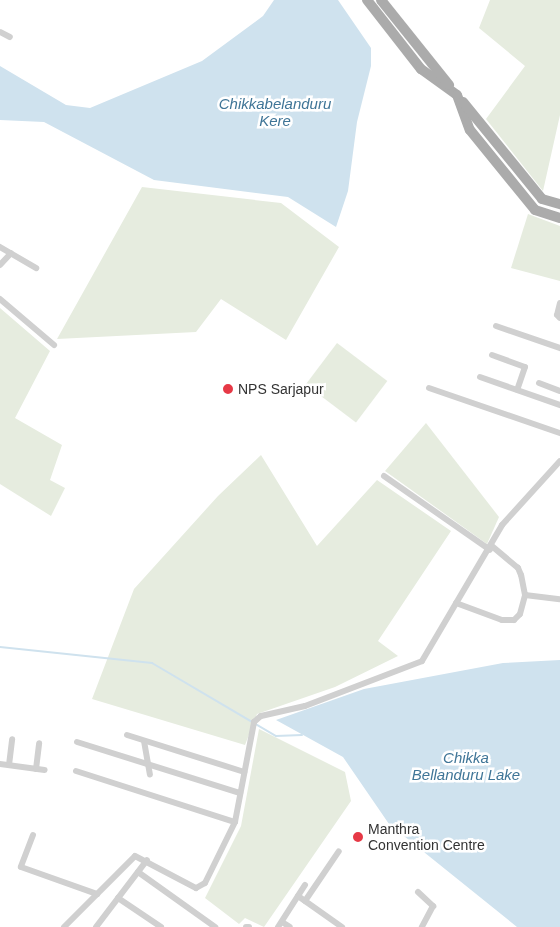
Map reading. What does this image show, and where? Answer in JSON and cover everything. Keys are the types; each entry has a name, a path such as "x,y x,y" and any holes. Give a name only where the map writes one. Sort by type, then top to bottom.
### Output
{"main road":[{"path":"367,0 421,69 457,95 470,130 535,210 560,218"},
{"path":"381,0 542,199 560,204"}],"street":[{"path":"0,32 10,37"},
{"path":"0,247 36,268"},
{"path":"0,265 11,253"},
{"path":"0,299 54,344"},
{"path":"560,303 556,315 560,318"},
{"path":"496,326 560,348"},
{"path":"492,355 525,367 517,390"},
{"path":"480,377 560,405"},
{"path":"539,382 560,391"},
{"path":"429,388 560,433"},
{"path":"64,927 135,856 147,860 196,888 201,887 235,822 252,731 261,716 305,706 422,661 491,548 502,525 560,461"},
{"path":"384,476 518,568 525,594 520,614 514,620 502,620 456,603"},
{"path":"525,594 560,599"},
{"path":"127,736 244,772"},
{"path":"9,765 12,739"},
{"path":"144,741 150,774"},
{"path":"77,742 240,793"},
{"path":"36,769 38,743"},
{"path":"0,764 44,770"},
{"path":"76,771 235,822"},
{"path":"33,835 21,867 97,894"},
{"path":"306,902 339,850"},
{"path":"99,926 147,860"},
{"path":"138,872 215,927"},
{"path":"290,927 280,924 305,885"},
{"path":"418,892 433,906 422,927"},
{"path":"298,896 342,927"},
{"path":"118,898 161,927"}],"shaded area":[{"path":"490,0 560,0 560,115 543,191 486,119 525,66 479,28"},
{"path":"142,187 281,203 339,247 286,340 221,299 196,332 57,339"},
{"path":"528,214 560,226 560,281 511,268"},
{"path":"0,308 50,351 15,418 62,445 50,480 65,488 51,516 0,484"},
{"path":"337,343 387,381 356,422 306,385"},
{"path":"426,423 499,517 487,544 385,471"},
{"path":"261,455 317,546 377,480 451,531 378,641 398,656 335,687 257,714 245,745 92,699 134,589 218,496"},
{"path":"259,729 345,772 351,801 264,927 245,918 239,924 205,898 241,826"}],"water":[{"name":"Chikkabelanduru Kere","path":"274,0 338,0 371,48 371,66 357,122 348,191 336,227 288,197 154,180 44,122 0,120 0,66 66,105 90,108 202,61 263,16"},
{"name":"Chikka Bellanduru Lake","path":"560,660 560,927 517,927 389,824 343,757 276,720 364,689 503,663"}],"waterway":[{"path":"0,647 152,663 276,736 302,735"}],"place":[{"name":"NPS Sarjapur","path":"228,389"},
{"name":"Manthra Convention Centre","path":"358,837"}]}
